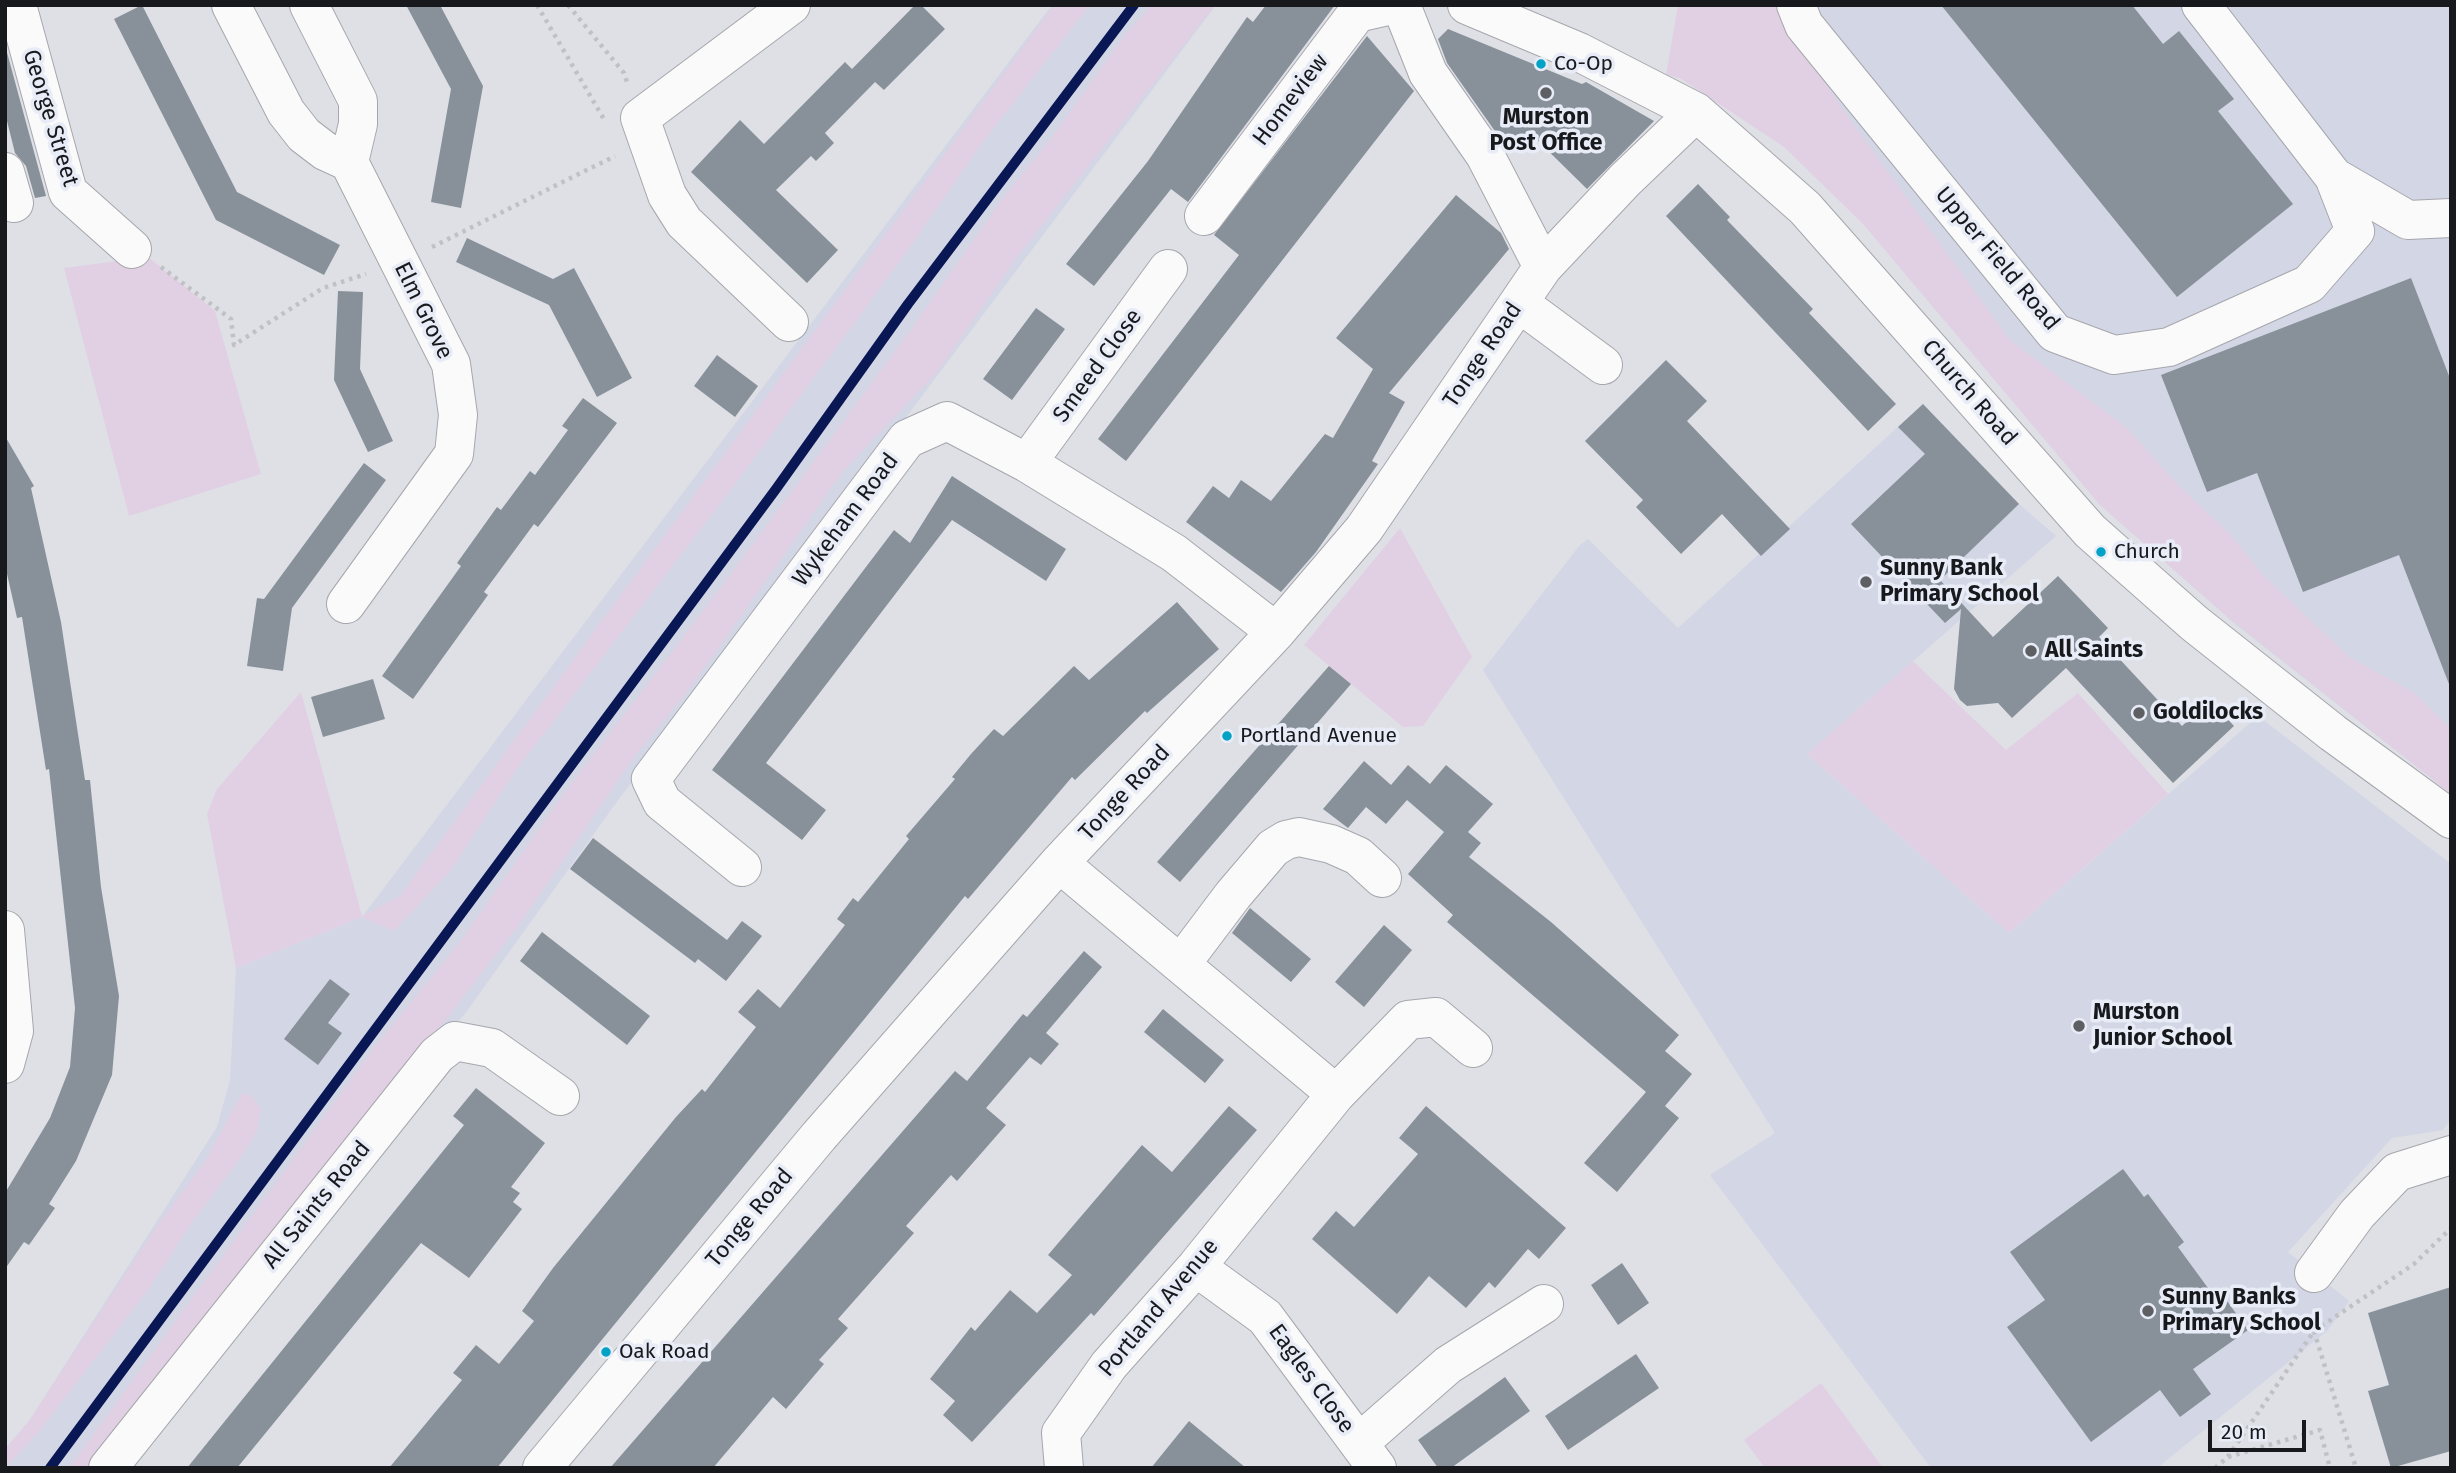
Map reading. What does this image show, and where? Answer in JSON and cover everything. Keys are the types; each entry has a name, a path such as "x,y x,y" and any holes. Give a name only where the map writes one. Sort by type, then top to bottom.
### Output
{"street":[{"name":"George Street","path":"17,5 68,192 132,249"},
{"path":"231,5 286,112 304,135 325,151 349,162 358,124 358,100 309,5"},
{"path":"789,322 684,222 625,123 791,5"},
{"name":"Homeview","path":"1204,216 1357,13 1392,5"},
{"path":"1401,5 1428,73 1485,155 1543,268"},
{"name":"Church Road","path":"1467,5 1579,52 1696,112 1805,208 2090,531 2194,623 2451,819"},
{"name":"Upper Field Road","path":"1796,5 1804,24 2055,333 2114,355 2169,347 2309,284 2355,231 2334,177 2200,5"},
{"name":"Tonge Road","path":"542,1468 818,1136 1059,863 1276,632 1364,529 1543,268 1625,180 1696,112"},
{"name":"Elm Grove","path":"346,604 454,454 457,415 451,364 349,162"},
{"name":"Upper Field Road","path":"2334,177 2408,220 2451,218"},
{"name":"Smeed Close","path":"1027,463 1168,269"},
{"path":"1519,303 1603,365"},
{"name":"Wykeham Road","path":"742,867 662,803 651,779 907,439 947,421 1027,463 1174,553 1276,632"},
{"path":"1181,964 1233,895 1273,848 1286,841 1299,837 1331,844 1359,856 1382,878"},
{"path":"1059,863 1336,1094"},
{"path":"5,930 14,1031 5,1064"},
{"name":"Portland Avenue","path":"1064,1468 1061,1433 1109,1365 1196,1267 1336,1094 1408,1020 1436,1017 1472,1048"},
{"name":"All Saints Road","path":"108,1468 437,1055 455,1041 492,1048 560,1096"},
{"path":"2314,1273 2357,1214 2397,1171 2451,1155"},
{"name":"Eagles Close","path":"1196,1267 1265,1317 1368,1456 1448,1365 1544,1304"}],"path":[{"path":"537,5 625,123"},
{"path":"132,249 145,255 231,319 234,345 323,288 399,263 627,150 624,73 568,5"},
{"path":"2215,1468 2227,1458 2314,1331 2414,1264 2451,1228"},
{"path":"2314,1331 2356,1468"},
{"path":"2227,1458 2320,1430 2330,1468"}],"shaded area":[{"path":"1052,5 1216,5 616,803 467,1011 91,1468 5,1468 5,1449 29,1421 217,1127 230,1080 236,968 362,917"},
{"path":"1054,5 1090,5 982,143 903,257 727,495 516,770 451,870 394,931 362,917 236,968 207,814 217,789 301,692 362,916 400,896"},
{"path":"1152,5 1215,5 1017,257 937,372 843,471 690,688 634,757 518,926 294,1216 91,1468 69,1468 373,1049 460,942 557,803 725,582 915,324 1000,202 1052,137 1125,35"},
{"path":"1678,5 1774,5 1843,110 2010,340 2127,428 2179,486 2229,533 2262,574 2349,657 2413,692 2451,729 2451,794 2223,613 2099,504 1863,224 1784,147 1680,78 1666,75"},
{"path":"1778,5 2451,5 2451,794 2234,623 2099,504 1832,157"},
{"path":"148,257 215,311 261,474 129,516 64,268"},
{"name":"Murston Junior School","path":"1923,404 2019,504 2056,536 1807,754 2009,933 2258,716 2451,864 2451,1119 2443,1130 2392,1138 2288,1252 2349,1301 2327,1331 2157,1468 1931,1468 1710,1175 1775,1133 1483,670 1580,545 1588,539 1678,628"},
{"path":"1400,528 1472,657 1423,726 1403,727 1304,645"},
{"path":"1913,661 2006,750 2078,693 2168,794 2009,933 1807,754"},
{"path":"242,1093 250,1095 261,1109 257,1131 239,1160 195,1218 148,1290 37,1434 5,1468 5,1449 29,1421 157,1226 206,1160"},
{"path":"1821,1383 1883,1468 1765,1468 1744,1440"}],"building":[{"path":"142,5 237,192 340,245 324,275 216,220 114,19"},
{"path":"406,5 440,5 483,86 461,208 431,202 451,89"},
{"path":"915,5 921,5 945,29 884,90 875,82 825,133 834,143 816,161 811,156 776,190 838,250 807,283 691,172 740,120 764,144 845,62 852,69"},
{"path":"1266,5 1335,5 1188,202 1171,189 1094,286 1066,264 1148,161 1247,17 1253,22"},
{"path":"1941,5 2132,5 2163,44 2179,31 2234,99 2218,111 2293,204 2177,297"},
{"path":"1448,29 1582,84 1586,82 1654,121 1587,189 1530,133 1504,144 1447,63 1438,39"},
{"path":"1367,36 1414,91 1126,461 1098,439 1239,255 1214,235"},
{"path":"5,45 46,196 35,198 26,166 15,153 5,113"},
{"path":"1698,184 1730,217 1727,220 1813,309 1809,313 1896,404 1868,431 1666,216"},
{"path":"1456,195 1501,233 1509,249 1389,393 1405,402 1372,461 1378,464 1316,552 1281,592 1186,522 1213,486 1229,498 1241,480 1271,501 1325,434 1333,438 1373,369 1336,338"},
{"path":"467,238 553,279 574,268 632,378 597,397 549,305 456,262"},
{"path":"2411,278 2451,381 2449,684 2399,555 2303,592 2257,473 2207,492 2161,375"},
{"path":"338,291 363,292 360,369 393,441 368,452 334,380"},
{"path":"1036,308 1065,329 1012,400 983,379"},
{"path":"717,355 758,386 735,417 694,386"},
{"path":"1666,360 1707,401 1687,421 1790,529 1761,556 1722,514 1681,554 1636,507 1643,500 1585,441"},
{"path":"583,398 617,423 538,527 534,524 484,592 488,595 413,699 382,676 461,566 457,563 497,507 501,510 530,471 535,475 568,430 562,426"},
{"path":"1923,404 2019,504 1940,580 1993,637 2058,576 2108,628 2099,637 2182,726 2210,700 2234,726 2173,783 2066,668 2012,718 1998,703 1967,706 1960,700 1954,689 1961,609 1945,623 1851,524 1925,454 1898,427"},
{"path":"5,436 34,486 31,488 61,622 85,780 90,780 101,887 119,996 112,1075 76,1161 49,1204 55,1208 29,1245 24,1242 5,1269 5,1193 50,1118 70,1067 75,1008 49,769 46,770 22,617 17,618 5,565"},
{"path":"364,463 386,480 292,608 283,671 247,666 257,598 264,599"},
{"path":"952,476 1066,549 1046,581 952,520 766,763 826,810 802,840 712,770 894,530 910,543"},
{"path":"1177,602 1219,649 1147,713 1145,711 1075,780 1072,777 968,899 965,896 497,1468 389,1468 462,1380 453,1373 476,1345 499,1364 534,1321 522,1311 553,1268 676,1117 702,1089 705,1092 756,1027 738,1012 758,989 780,1008 845,925 837,919 853,898 858,902 909,839 906,836 955,779 952,777 971,754 994,729 1003,736 1074,666 1089,680"},
{"path":"1329,666 1351,684 1180,882 1157,862"},
{"path":"373,679 385,719 323,737 311,697"},
{"path":"1364,761 1391,785 1408,765 1430,784 1446,765 1493,804 1468,832 1481,843 1469,857 1551,922 1679,1035 1665,1051 1692,1074 1665,1106 1679,1118 1617,1192 1584,1163 1646,1092 1447,922 1453,915 1408,874 1444,832 1407,800 1386,824 1366,807 1348,828 1323,809"},
{"path":"593,838 727,940 742,921 762,936 726,981 698,959 695,963 570,869"},
{"path":"1250,908 1311,959 1291,982 1232,933"},
{"path":"1384,925 1412,950 1364,1007 1335,982"},
{"path":"542,932 650,1016 627,1045 520,961"},
{"path":"1084,951 1102,967 1046,1033 1059,1044 1041,1065 1030,1057 986,1108 1006,1125 957,1181 951,1175 906,1226 914,1233 838,1319 848,1328 819,1360 824,1364 786,1409 773,1397 713,1468 610,1468 955,1071 967,1081 1023,1014 1027,1017"},
{"path":"330,979 350,994 328,1023 342,1033 318,1065 284,1039"},
{"path":"1163,1009 1224,1060 1205,1083 1144,1032"},
{"path":"476,1088 545,1143 511,1187 520,1193 513,1202 522,1209 469,1278 421,1243 237,1468 187,1468 464,1125 453,1116"},
{"path":"1229,1106 1257,1130 1094,1316 1091,1313 972,1442 943,1415 955,1401 930,1379 971,1327 975,1331 1010,1290 1037,1313 1072,1275 1048,1255 1142,1145 1172,1172"},
{"path":"1426,1106 1566,1228 1539,1259 1528,1249 1495,1288 1489,1282 1466,1308 1429,1276 1397,1314 1312,1239 1336,1211 1354,1227 1418,1154 1399,1138"},
{"name":"Sunny Banks Primary School","path":"2123,1169 2144,1197 2148,1194 2184,1242 2178,1247 2216,1299 2222,1294 2248,1330 2193,1369 2211,1394 2180,1417 2160,1390 2091,1442 2007,1327 2045,1300 2010,1252"},
{"path":"1622,1263 1649,1303 1618,1325 1591,1285"},
{"path":"2451,1287 2451,1451 2391,1468 2368,1391 2389,1385 2368,1313"},
{"path":"1636,1354 1659,1388 1568,1450 1545,1416"},
{"path":"1505,1377 1530,1411 1451,1468 1438,1468 1418,1440"},
{"path":"1189,1421 1246,1468 1151,1468"}],"transit line":[{"path":"50,1468 776,489 908,304 1134,5"}],"place":[{"name":"Co-Op","path":"1541,64"},
{"name":"Murston Post Office","path":"1546,93"},
{"name":"Church","path":"2101,552"},
{"name":"Sunny Bank Primary School","path":"1866,582"},
{"name":"All Saints","path":"2031,651"},
{"name":"Goldilocks","path":"2139,713"},
{"name":"Portland Avenue","path":"1227,736"},
{"name":"Murston Junior School","path":"2079,1026"},
{"name":"Sunny Banks Primary School","path":"2148,1311"},
{"name":"Oak Road","path":"606,1352"}]}
